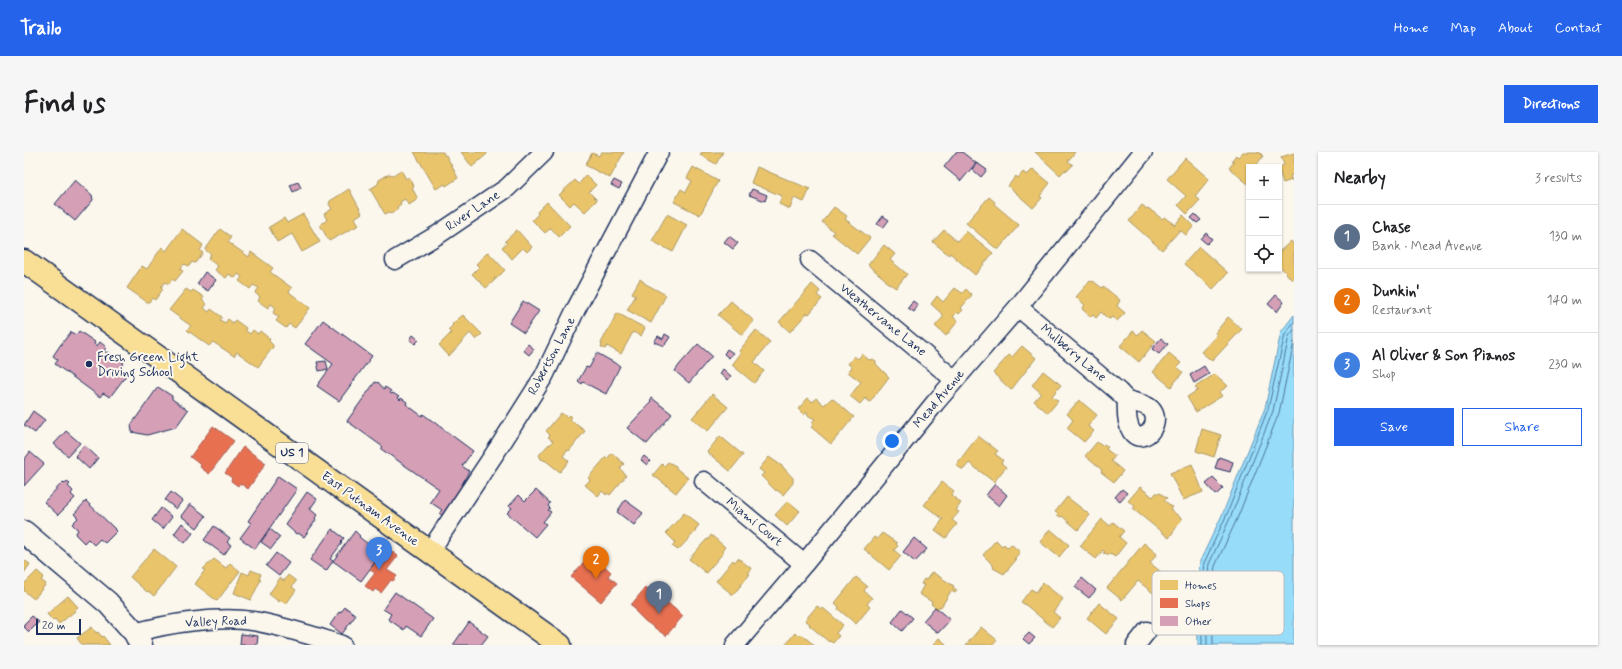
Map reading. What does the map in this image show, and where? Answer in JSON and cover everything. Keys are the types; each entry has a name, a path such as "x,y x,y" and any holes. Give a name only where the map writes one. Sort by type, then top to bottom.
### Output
{"main road":[{"name":"East Putnam Avenue","path":"24,261 560,645"},
{"name":"Valley Road","path":"24,532 108,603 138,639"}],"street":[{"name":"River Lane","path":"395,260 439,234 507,188 544,152"},
{"name":"Robertson Lane","path":"430,551 544,376 576,309 659,152"},
{"name":"Mead Avenue","path":"735,645 804,564 955,380 1018,307 1143,152"},
{"name":"Weathervane Lane","path":"810,260 955,380"},
{"name":"Mulberry Lane","path":"1018,307 1127,400"},
{"name":"Miami Court","path":"704,481 804,564"},
{"name":"Valley Road","path":"138,639 161,626 201,621 245,620 271,624 342,645"},
{"path":"1136,645 1147,631"}],"water":[{"path":"1294,315 1294,645 1198,645 1198,635 1284,635 1284,571 1199,571 1200,561 1223,513 1265,408 1281,332"}],"building: Homes":[{"path":"414,152 443,152 458,178 446,186 445,184 436,189"},
{"path":"461,152 486,152 487,154 472,167"},
{"path":"601,152 624,152 610,178 585,165 592,153 599,156"},
{"path":"702,152 723,152 716,164 700,155"},
{"path":"1035,152 1075,152 1068,161 1073,165 1060,175"},
{"path":"1243,152 1259,152 1263,156 1257,164 1246,164 1246,182 1229,168 1234,162 1232,160 1236,155 1238,157"},
{"path":"1294,153 1294,174 1290,176 1292,180 1283,183 1282,166 1284,165 1281,157"},
{"path":"1185,158 1209,179 1195,196 1200,200 1187,214 1178,205 1186,196 1167,179"},
{"path":"693,167 718,181 700,215 674,202 681,189 686,192 692,181 687,178"},
{"path":"757,167 810,189 804,202 794,198 790,209 779,204 782,196 751,183"},
{"path":"1033,169 1050,183 1040,196 1042,198 1033,208 1008,186 1016,176 1018,178 1023,172 1027,175"},
{"path":"401,170 406,179 409,177 414,186 412,188 418,199 409,205 405,199 400,202 401,204 397,207 398,209 391,214 389,212 385,214 370,189 378,184 379,180 389,174 393,175"},
{"path":"586,175 596,185 589,192 597,200 585,212 574,202 570,206 559,195 575,180 579,184"},
{"path":"349,189 362,213 355,218 359,225 329,241 320,225 327,220 324,214 332,209 329,204 330,201"},
{"path":"989,197 995,202 994,204 1019,225 998,250 966,223"},
{"path":"547,202 570,226 559,237 551,228 545,233 532,220 538,214 537,212"},
{"path":"1142,205 1162,219 1164,217 1175,225 1183,215 1194,226 1186,235 1180,230 1162,250 1129,221"},
{"path":"834,207 847,216 845,219 870,238 857,254 832,234 834,232 822,222"},
{"path":"303,214 320,242 302,252 292,234 277,242 269,227 284,218 287,223"},
{"path":"667,214 687,225 673,252 652,241"},
{"path":"182,229 203,245 200,251 203,253 195,263 192,262 189,266 184,264 180,269 183,271 175,281 172,279 169,284 165,282 161,287 163,289 155,300 152,298 149,302 147,302 127,288 142,266 147,269 162,247 166,251"},
{"path":"220,229 231,237 228,242 249,257 251,252 273,268 270,272 292,288 289,292 310,308 295,328 289,324 286,328 276,321 279,317 273,313 276,308 271,304 268,308 258,301 260,297 255,293 259,288 253,285 250,289 239,281 242,277 238,274 235,278 229,274 226,278 215,270 218,266 208,259 211,254 205,250"},
{"path":"517,230 532,247 527,252 523,248 512,259 502,247 507,243 505,241"},
{"path":"944,230 957,241 966,231 993,253 975,275 950,253 949,255 933,242"},
{"path":"1291,241 1294,245 1294,278 1292,280 1282,268 1282,249"},
{"path":"884,245 895,254 890,260 907,274 896,288 885,281 886,280 868,265"},
{"path":"1199,247 1228,273 1213,289 1184,264"},
{"path":"488,252 505,270 496,279 494,278 495,280 486,288 472,274 479,267 476,264"},
{"path":"640,279 644,283 666,295 651,323 627,310 636,295 632,293"},
{"path":"1090,281 1093,281 1102,288 1103,286 1120,300 1117,306 1125,313 1117,321 1112,317 1110,319 1107,318 1101,312 1096,318 1093,315 1091,317 1082,309 1085,305 1076,297"},
{"path":"812,284 820,291 817,295 822,299 790,332 779,322"},
{"path":"955,288 962,293 966,289 972,295 961,308 963,310 959,314 957,312 953,317 958,321 946,336 935,326 944,316 931,304 937,296 943,302"},
{"path":"186,289 191,292 193,290 204,297 202,300 207,304 204,308 209,312 211,309 222,317 220,320 225,323 228,319 233,323 235,320 246,328 245,330 250,334 253,330 258,334 260,331 270,339 269,341 273,347 258,367 237,352 234,356 213,342 209,346 187,330 191,326 169,310"},
{"path":"731,301 754,321 742,335 718,315"},
{"path":"617,313 645,328 641,336 633,332 621,354 607,346 605,349 601,347 601,343"},
{"path":"463,315 482,334 476,340 470,333 449,356 439,345 451,333 448,330 453,325 452,324"},
{"path":"1228,317 1242,329 1212,361 1201,352 1217,335 1215,333"},
{"path":"756,330 770,342 754,362 764,371 754,383 732,365 741,353 739,351"},
{"path":"1142,330 1156,341 1139,362 1120,346 1133,331 1138,335"},
{"path":"1022,346 1036,358 1011,390 993,373 1009,355 1012,357"},
{"path":"1169,353 1181,363 1177,367 1183,372 1171,387 1153,372"},
{"path":"862,354 869,360 873,359 876,361 876,364 889,377 870,402 865,398 860,404 850,396 861,382 848,372 852,367 848,364 854,356 858,359"},
{"path":"1043,371 1061,385 1052,396 1058,401 1048,413 1034,401 1041,393 1032,385"},
{"path":"1215,374 1228,386 1219,392 1222,396 1196,412 1187,397 1198,390 1195,387"},
{"path":"712,394 728,407 708,431 692,418"},
{"path":"808,398 813,402 816,398 824,405 832,398 854,417 831,444 811,427 814,424 812,422 815,419 807,415 807,412 804,415 798,409"},
{"path":"1079,400 1097,415 1088,426 1094,431 1084,442 1067,428 1073,420 1067,414"},
{"path":"561,413 567,417 569,415 571,417 569,419 585,431 569,451 567,450 563,456 569,461 560,472 541,459 539,455 553,441 548,437 550,435 546,431"},
{"path":"1202,429 1221,435 1214,457 1196,451"},
{"path":"720,436 743,455 730,471 707,452"},
{"path":"978,436 998,451 995,454 1003,460 1001,463 1006,467 994,482 969,463 963,470 956,465"},
{"path":"1097,442 1102,446 1104,444 1108,447 1106,449 1115,456 1111,461 1123,471 1114,482 1101,472 1102,470 1085,456"},
{"path":"612,453 624,464 620,468 626,476 610,495 607,493 606,495 602,491 598,496 585,485 590,480 588,478 606,457 607,459"},
{"path":"769,457 782,466 793,478 793,483 783,495 777,490 776,491 761,476 764,473 759,469"},
{"path":"668,462 676,466 676,468 688,478 676,493 653,475 662,464 664,466"},
{"path":"1192,464 1203,492 1183,500 1170,473"},
{"path":"942,482 954,491 951,495 961,503 956,510 959,512 952,520 957,524 946,538 935,530 943,519 924,505"},
{"path":"1140,487 1153,497 1156,493 1160,493 1167,498 1164,500 1172,507 1170,509 1182,519 1169,538 1133,509 1135,506 1128,501"},
{"path":"1067,497 1090,515 1078,530 1055,512"},
{"path":"788,501 800,511 787,526 775,515"},
{"path":"684,513 699,525 695,530 696,531 678,550 672,546 675,542 666,533"},
{"path":"1102,519 1110,526 1113,522 1124,531 1119,537 1126,543 1115,557 1103,553 1105,552 1103,550 1096,559 1080,546"},
{"path":"1050,529 1069,545 1059,557 1040,542"},
{"path":"882,533 897,543 896,544 898,546 894,550 901,556 889,570 864,549 874,537 877,539"},
{"path":"711,535 725,547 722,551 723,553 706,573 689,559"},
{"path":"996,540 1002,546 1004,544 1008,548 1011,544 1020,552 1014,559 1016,560 1004,574 993,568 994,567 983,555"},
{"path":"1144,543 1157,554 1150,563 1160,571 1152,571 1152,592 1138,581 1122,600 1107,588"},
{"path":"154,549 176,567 154,596 148,591 147,592 130,577"},
{"path":"738,558 752,569 748,573 750,574 733,595 716,581 733,560 735,562"},
{"path":"214,559 226,568 230,563 240,571 217,601 195,584 205,570 203,569"},
{"path":"24,560 30,564 24,573"},
{"path":"251,570 261,574 259,579 261,579 251,600 234,593 242,572 249,575"},
{"path":"37,571 44,577 41,580 46,584 34,599 24,591 24,584"},
{"path":"932,572 954,586 953,588 957,590 955,593 951,591 941,607 939,606 938,609 931,604 932,602 919,594 924,585 921,584"},
{"path":"288,575 296,581 292,587 296,590 286,604 280,600 279,602 269,594 280,578 284,581"},
{"path":"856,577 867,586 864,591 872,598 867,604 870,607 856,624 838,609 839,607 835,603"},
{"path":"1043,583 1063,599 1053,612 1060,618 1052,627 1021,602 1031,589 1036,592"},
{"path":"68,596 78,607 59,624 55,619 53,621 47,614"},
{"path":"1099,603 1119,619 1106,634 1087,618"},
{"path":"817,606 821,609 823,608 843,625 836,633 839,636 833,643 830,641 829,642 805,620"},
{"path":"92,627 96,633 98,632 102,637 103,636 110,645 82,645 77,638"},
{"path":"981,627 997,640 993,645 966,645"},
{"path":"795,633 799,636 801,634 814,645 785,645"},
{"path":"939,638 946,644 933,645"}],"building: Shops":[{"path":"213,426 234,441 209,474 200,467 201,465 190,457"},
{"path":"243,447 266,463 248,489 240,483 238,486 231,481 232,478 225,473"},
{"path":"386,547 398,556 387,570 397,576 393,581 391,580 381,593 375,589 373,592 365,586 375,573 370,570"},
{"path":"587,558 597,567 601,563 611,572 608,576 617,583 601,602 571,577"},
{"path":"645,588 649,592 652,589 683,616 666,636 645,621 631,605"}],"building: Other":[{"path":"956,152 962,152 976,163 961,181 944,167"},
{"path":"977,163 987,170 981,177 972,169"},
{"path":"75,180 92,195 93,200 75,221 55,204"},
{"path":"614,180 622,184 619,189 611,185"},
{"path":"298,182 301,188 293,192 290,185"},
{"path":"752,189 767,195 765,201 749,195"},
{"path":"1195,214 1201,220 1197,223 1191,218"},
{"path":"883,216 889,220 883,228 877,224"},
{"path":"1206,233 1212,239 1207,244 1201,239"},
{"path":"729,236 738,243 733,249 724,242"},
{"path":"205,272 216,280 208,291 197,284"},
{"path":"1276,295 1284,302 1277,312 1268,304"},
{"path":"523,301 539,311 524,333 509,323"},
{"path":"913,301 918,305 914,312 908,308"},
{"path":"323,320 372,356 339,401 317,386 333,364 305,344"},
{"name":"Fresh Green Light Driving School","path":"79,331 95,342 94,344 97,346 100,342 106,347 104,351 107,353 108,352 124,363 121,368 128,373 110,397 103,393 100,397 55,364 58,360 53,356 61,344 62,345 71,332 76,335"},
{"path":"665,334 670,337 664,346 654,342 658,336 663,339"},
{"path":"413,335 419,340 415,344 410,340"},
{"path":"1161,338 1168,344 1159,354 1152,349"},
{"path":"528,344 534,349 529,355 523,350"},
{"path":"698,344 712,356 689,383 675,371"},
{"path":"727,349 733,353 729,358 724,354"},
{"path":"597,353 620,366 606,394 578,381 586,367 589,368"},
{"path":"326,361 328,369 319,371 317,362"},
{"path":"1204,366 1209,374 1194,383 1190,375"},
{"path":"723,369 731,376 728,380 720,374"},
{"path":"375,382 378,382 384,389 385,387 391,391 390,393 393,393 399,397 398,398 400,400 401,398 407,402 406,404 422,416 423,414 473,451 462,466 469,471 447,514 443,516 439,513 442,510 430,502 439,489 381,449 383,447 347,421"},
{"path":"158,387 172,396 172,399 188,410 176,427 147,435 132,432 131,425"},
{"path":"652,398 672,414 647,444 627,428 651,402 650,401"},
{"path":"33,411 45,420 35,433 24,425"},
{"path":"66,431 80,443 68,456 54,444"},
{"path":"84,445 98,458 89,469 75,456"},
{"path":"30,452 44,464 24,486 24,460"},
{"path":"644,456 650,461 647,465 641,460"},
{"path":"1219,457 1233,462 1230,472 1215,468"},
{"path":"278,476 297,489 255,549 240,538 251,523 248,521"},
{"path":"1213,478 1223,488 1216,495 1206,484"},
{"path":"63,482 65,484 67,482 70,484 68,486 73,491 71,494 75,498 58,515 44,502"},
{"path":"995,484 1007,495 999,506 986,495"},
{"path":"1122,489 1127,493 1120,501 1115,497"},
{"path":"536,490 550,503 548,506 550,508 548,510 551,512 543,522 546,524 535,537 507,513 512,508 509,506 519,495 525,501"},
{"path":"171,492 182,501 176,509 165,500"},
{"path":"307,492 317,499 310,509 317,515 315,518 316,520 304,537 298,533 296,534 285,524"},
{"path":"625,500 643,513 634,525 617,512"},
{"path":"86,501 117,531 105,543 100,539 94,545 88,539 84,543 75,534 78,530 72,524 78,518 74,514"},
{"path":"190,504 206,516 197,528 181,516"},
{"path":"161,508 172,517 163,529 152,520"},
{"path":"182,523 193,533 185,543 174,534"},
{"path":"214,526 230,538 227,542 231,545 224,555 204,540"},
{"path":"270,529 280,537 271,549 261,542"},
{"path":"332,529 344,538 330,559 333,561 326,571 310,560"},
{"path":"355,531 360,536 359,537 381,554 361,581 333,561"},
{"path":"914,538 927,549 915,562 903,552"},
{"path":"276,553 289,563 279,576 266,566"},
{"path":"1082,578 1096,590 1089,598 1075,587"},
{"path":"395,592 433,619 421,636 406,626 404,630 388,619 391,614 383,609"},
{"path":"345,607 356,615 342,634 330,625 339,612 340,613"},
{"path":"935,607 950,620 938,633 923,621"},
{"path":"902,609 913,618 902,631 892,622"},
{"path":"32,616 39,622 29,632 24,627 24,624"},
{"path":"469,622 488,636 481,645 453,645"},
{"path":"1029,633 1035,638 1029,644 1023,639"},
{"path":"241,634 258,636 257,645 240,645"}],"place":[{"name":"Fresh Green Light Driving School","path":"89,364"},
{"name":"Al Oliver & Son Pianos","path":"379,570"},
{"name":"Dunkin'","path":"596,579"},
{"name":"Chase","path":"659,614"}]}
